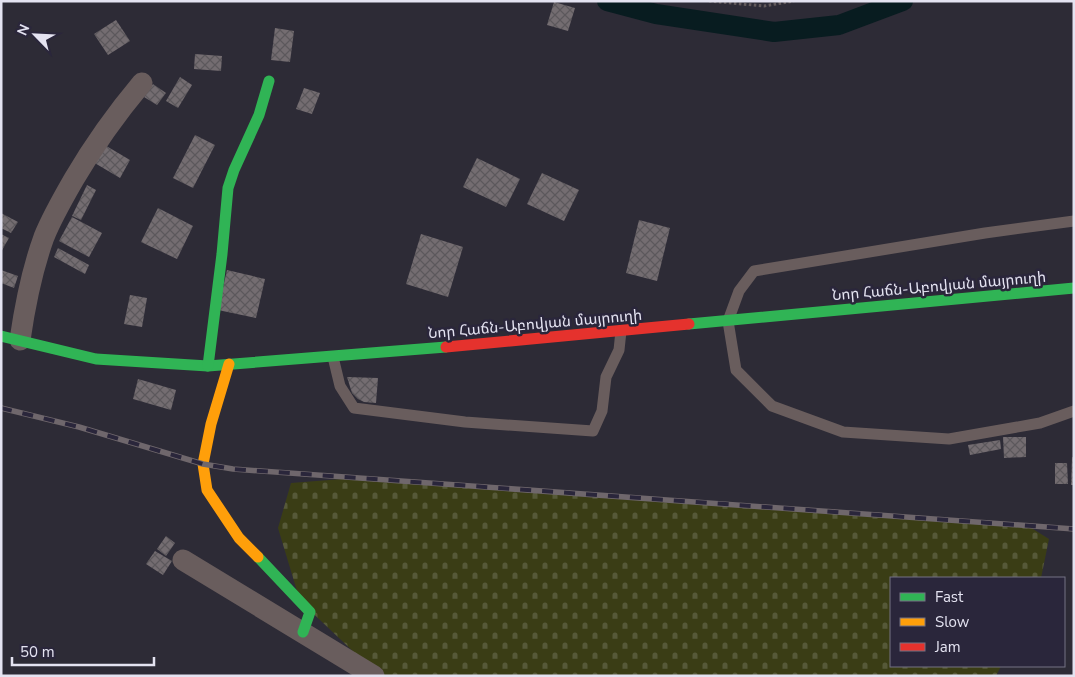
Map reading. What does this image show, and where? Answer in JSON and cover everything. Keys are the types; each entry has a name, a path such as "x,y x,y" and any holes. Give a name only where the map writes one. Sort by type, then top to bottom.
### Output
{"main road":[{"path":"208,366 228,188 259,114 269,81"},
{"name":"Նոր Հաճն-Աբովյան մայրուղի","path":"11,338 96,359 208,366 333,357 1074,288"},
{"path":"229,364 211,424 203,464 207,490 238,538 310,612 303,632"}],"street":[{"path":"11,338 26,298 45,235 60,203 96,142 142,83"},
{"path":"183,560 374,676"}],"lane":[{"path":"1074,221 985,233 754,271 739,291 728,321 736,370 772,406 843,432 949,439 1040,423 1074,411"},
{"path":"333,357 340,386 354,408 465,422 593,432 602,411 606,377 619,350 621,331"}],"path":[{"path":"709,1 764,6 794,1"}],"green space":[{"path":"355,478 1025,524 1049,539 1041,577 890,577 890,667 1000,667 996,676 379,676 300,601 278,528 291,483"}],"building":[{"path":"554,2 575,8 568,31 547,25"},
{"path":"116,20 130,41 108,55 94,34"},
{"path":"275,28 294,31 290,62 271,60"},
{"path":"195,54 222,56 221,71 194,69"},
{"path":"180,77 192,85 178,108 166,101"},
{"path":"153,84 166,93 157,105 144,97"},
{"path":"304,88 320,93 312,114 296,109"},
{"path":"195,135 215,145 193,188 173,178"},
{"path":"103,144 130,160 120,178 93,162"},
{"path":"477,158 520,179 506,207 463,187"},
{"path":"542,173 579,190 564,221 527,204"},
{"path":"87,185 96,190 81,220 72,216"},
{"path":"158,208 193,226 177,259 141,242"},
{"path":"1,213 18,222 11,233 1,228"},
{"path":"72,217 102,233 89,257 59,241"},
{"path":"639,220 670,228 657,281 626,273"},
{"path":"1,234 9,238 1,252"},
{"path":"421,234 463,247 448,297 406,284"},
{"path":"58,248 89,265 85,274 54,257"},
{"path":"1,270 18,276 14,288 1,283"},
{"path":"227,270 265,279 256,318 218,310"},
{"path":"130,295 147,298 142,327 124,324"},
{"path":"347,377 378,378 376,403 364,402 358,399 352,393"},
{"path":"138,379 176,390 171,410 133,399"},
{"path":"1003,437 1026,437 1026,457 1004,458"},
{"path":"1000,440 1001,449 970,455 968,445"},
{"path":"1072,457 1074,457 1074,485 1071,485"},
{"path":"1055,463 1067,463 1068,484 1055,484"},
{"path":"166,536 175,543 166,556 157,549"},
{"path":"155,551 172,561 163,575 146,564"}],"waterway":[{"path":"607,1 656,14 774,32 839,25 903,1"}],"railway":[{"path":"1,408 79,427 203,464 233,469 1074,529"}],"traffic: fast":[{"path":"208,366 228,188 234,170 259,115 269,81"},
{"path":"689,324 1074,288"},
{"path":"1,336 96,359 208,366 446,347"},
{"path":"258,557 310,612 303,632"}],"traffic: slow":[{"path":"229,364 211,424 203,464 207,490 239,538 258,557"}],"traffic: jam":[{"path":"446,347 689,324"}]}
